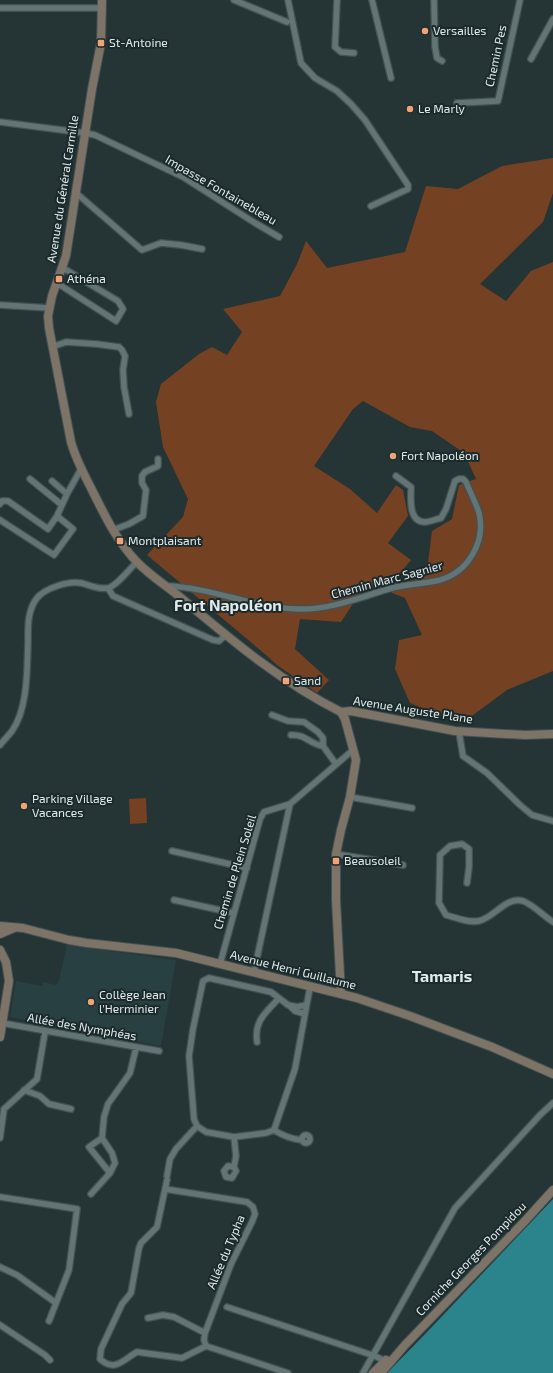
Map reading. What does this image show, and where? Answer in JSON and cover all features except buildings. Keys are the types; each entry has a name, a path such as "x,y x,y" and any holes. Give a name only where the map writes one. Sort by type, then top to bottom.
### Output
{"street":[{"path":"234,0 287,22"},
{"path":"288,0 301,63 316,78 337,91 351,104 365,120 408,185 408,189 370,206"},
{"path":"337,0 335,47 341,52 354,53"},
{"path":"372,0 391,78"},
{"path":"434,0 436,47 438,58 442,61"},
{"name":"Chemin Pes","path":"457,103 498,101 520,0"},
{"path":"0,8 102,4"},
{"name":"Avenue du Général Carmille","path":"102,4 100,43 75,192 66,256 50,308 48,323 71,442 81,469 106,519 137,562 226,635 286,681 341,712"},
{"path":"531,59 553,19"},
{"name":"Impasse Fontainebleau","path":"0,122 85,132 95,135 183,178 280,237"},
{"path":"75,192 142,250 161,243 181,244 202,249"},
{"path":"57,284 116,321 123,309 118,301 63,268"},
{"path":"0,305 50,308"},
{"path":"52,347 66,342 119,347 125,356 123,370 124,387 129,414"},
{"path":"113,530 129,524 143,516 146,490 142,483 142,476 145,472 158,466 158,458"},
{"path":"0,504 2,501 8,501 48,529 57,516 81,469"},
{"name":"Chemin Marc Sagnier","path":"166,586 180,586 240,600 284,608 316,609 335,606 401,586 440,579 463,567 471,558 475,550 479,534 479,514 466,482 463,479 458,479 455,481 446,509 441,518 426,522 419,521 412,513 411,487 396,476"},
{"path":"30,479 62,504"},
{"path":"52,481 67,494"},
{"path":"0,520 54,555 73,529 57,516"},
{"path":"0,745 12,730 23,703 27,674 28,622 31,608 36,599 50,589 74,583 81,583 101,589 108,588 114,585 137,562"},
{"path":"108,588 113,596 213,640 219,641 226,635"},
{"name":"Avenue Auguste Plane","path":"341,712 351,711 459,732 525,735 553,734"},
{"path":"341,712 345,719 356,760 350,797 336,854 341,994"},
{"path":"272,715 288,721 304,722 318,732 323,738 323,746 336,764"},
{"path":"459,732 463,756 487,773 532,815 553,821"},
{"path":"291,735 299,734 317,745 323,746"},
{"path":"254,972 290,804 354,750"},
{"path":"350,797 412,808"},
{"name":"Chemin de Plein Soleil","path":"220,964 260,819 264,812 290,804"},
{"path":"467,883 469,849 462,844 450,846 440,855 439,903 446,915 469,921 481,920 515,900 523,901 534,907 544,917 553,922"},
{"path":"172,851 246,868"},
{"path":"336,854 404,865"},
{"path":"174,900 233,913"},
{"name":"Avenue Henri Guillaume","path":"0,926 16,927 81,942 165,951 341,994 410,1016 492,1047 553,1074"},
{"path":"0,934 16,927"},
{"path":"0,950 6,962 9,981 0,1037"},
{"path":"0,962 6,981 4,1006"},
{"path":"305,1014 295,1011 271,992 209,978 203,981 189,1056 194,1119 197,1126 206,1132 234,1137 266,1133 274,1130 296,1069 310,987"},
{"path":"257,1042 256,1033 258,1022 279,998"},
{"path":"288,1005 306,1005"},
{"name":"Allée des Nymphéas","path":"1,1025 159,1051"},
{"path":"0,1138 4,1109 37,1079 45,1032"},
{"path":"92,1194 110,1173 115,1163 112,1153 102,1138 104,1117 108,1104 130,1073 136,1048"},
{"path":"24,1090 40,1096 49,1104 71,1109"},
{"path":"363,1373 455,1208 540,1115 553,1103"},
{"path":"197,1126 176,1149 170,1159 158,1227 141,1243 131,1293 122,1304 101,1349 100,1359 108,1365 115,1366 121,1364 137,1352 182,1358 206,1346 288,1373"},
{"path":"274,1130 293,1139 302,1140"},
{"path":"234,1137 236,1156 234,1167"},
{"path":"102,1138 89,1147 110,1173"},
{"name":"Allée du Typha","path":"165,1189 247,1202 253,1207 255,1214 231,1264 205,1333 204,1340 206,1346"},
{"name":"Corniche Georges Pompidou","path":"381,1373 405,1345 553,1190"},
{"path":"0,1197 77,1209 69,1270 49,1321"},
{"path":"0,1267 17,1275 56,1303"},
{"path":"227,1307 372,1355 385,1361"},
{"path":"148,1318 163,1315 174,1317 205,1333"},
{"path":"0,1325 45,1355 50,1360"},
{"name":"Corniche Georges Pompidou","path":"373,1373 405,1345"}],"shaded area":[{"path":"553,158 553,193 543,222 480,284 506,301 531,271 553,262 553,671 507,690 461,724 410,703 395,669 399,640 422,635 405,598 392,593 392,590 409,587 428,563 432,531 452,519 459,485 476,479 464,453 432,431 410,427 363,401 353,409 314,466 350,489 377,513 396,485 403,490 408,516 388,543 411,560 394,580 360,593 341,622 300,619 295,649 329,680 317,693 277,665 147,555 183,517 188,499 163,447 156,402 161,384 199,354 212,347 227,355 242,332 223,309 280,296 297,264 306,241 327,268 405,252 426,186 458,189 502,166"},
{"path":"146,798 147,823 130,824 129,799"},
{"name":"Collège Jean l'Herminier","path":"67,945 176,960 161,1046 10,1017 16,981 42,986 43,982 56,985 59,980"}],"water":[{"path":"553,1199 553,1373 387,1373 427,1332"}],"place":[{"name":"Versailles","path":"425,31"},
{"name":"St-Antoine","path":"101,43"},
{"name":"Le Marly","path":"410,109"},
{"name":"Athéna","path":"59,279"},
{"name":"Fort Napoléon","path":"393,456"},
{"name":"Montplaisant","path":"120,541"},
{"name":"Sand","path":"286,681"},
{"name":"Parking Village Vacances","path":"24,806"},
{"name":"Beausoleil","path":"336,861"},
{"name":"Collège Jean l'Herminier","path":"91,1002"}],"district":[{"name":"Fort Napoléon","path":"228,605"},
{"name":"Tamaris","path":"442,976"}]}
